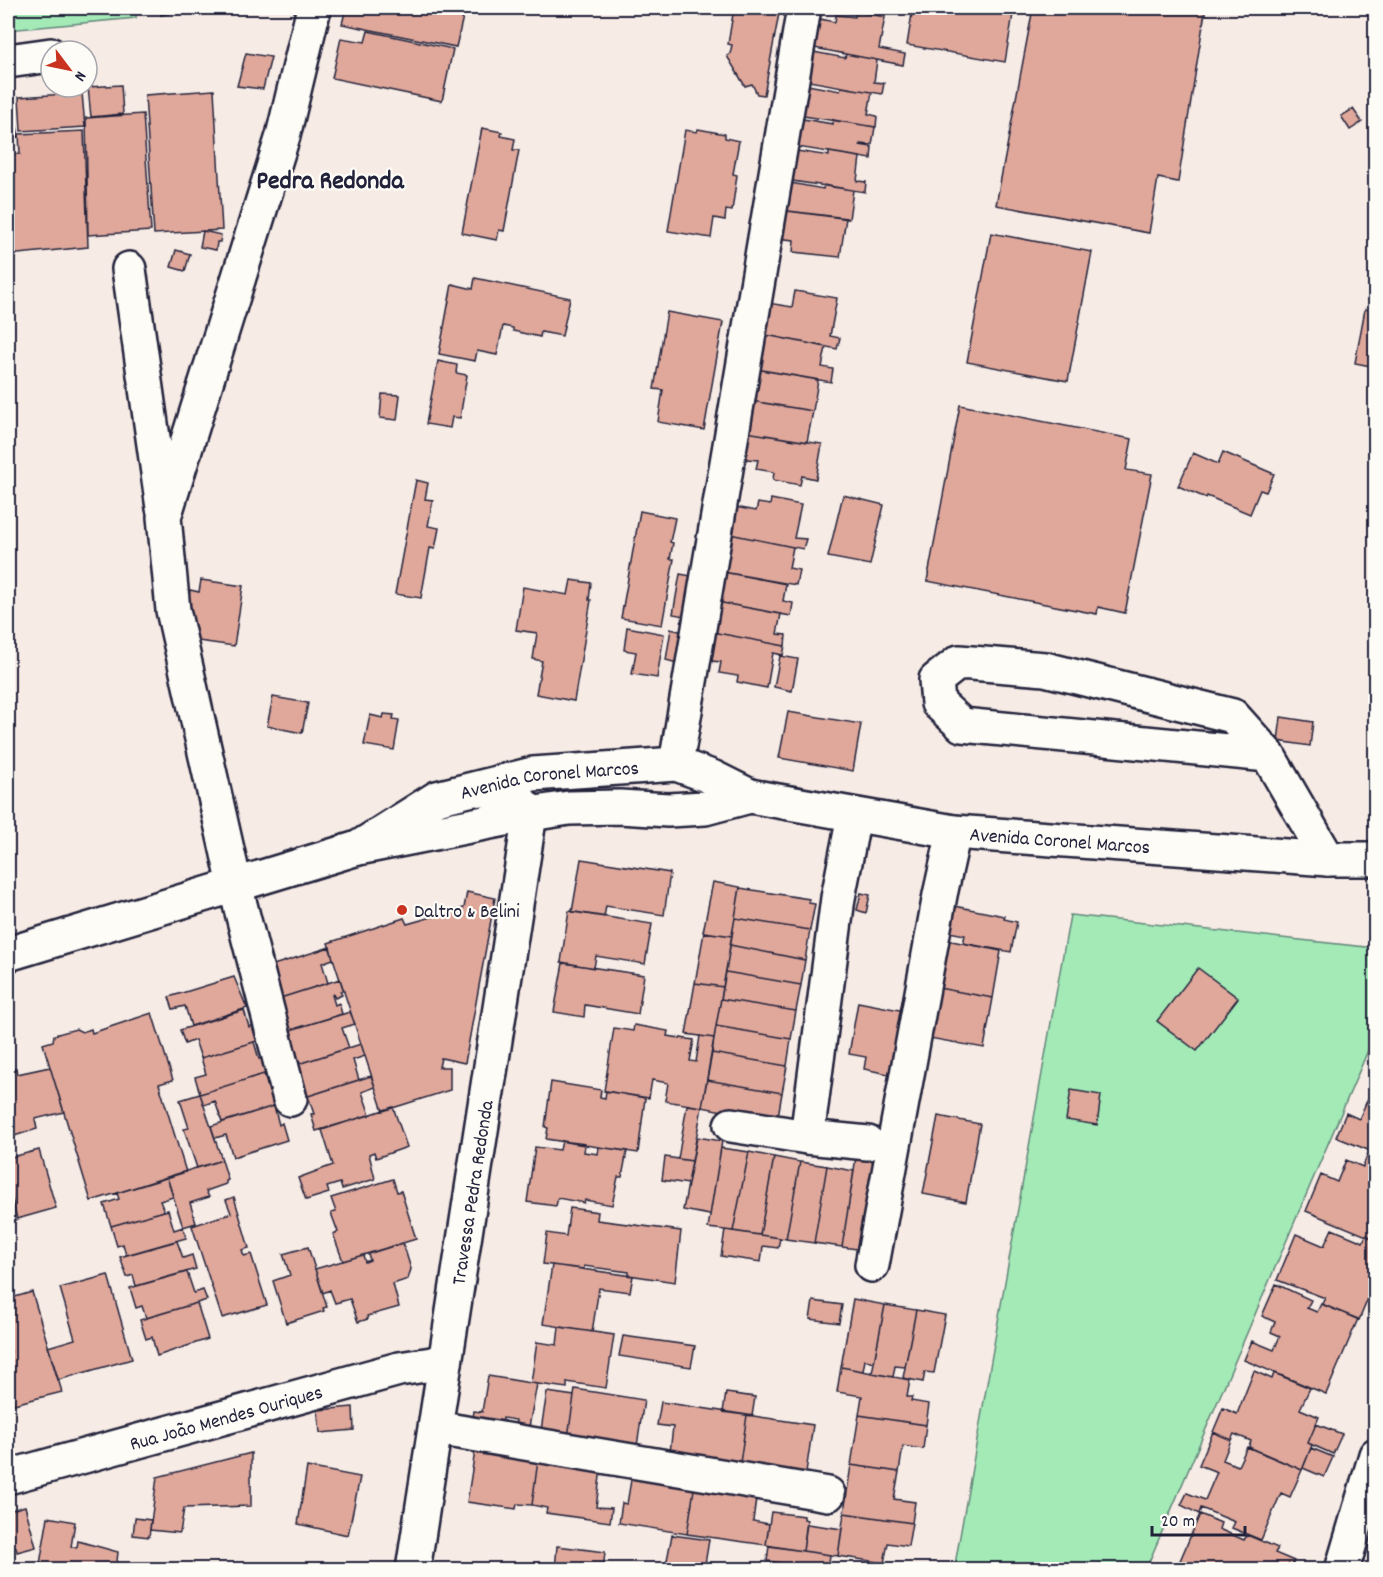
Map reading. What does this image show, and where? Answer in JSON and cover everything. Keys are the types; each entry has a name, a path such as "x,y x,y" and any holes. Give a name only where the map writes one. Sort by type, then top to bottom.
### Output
{"street":[{"path":"164,517 283,136 314,8"},
{"path":"676,764 804,8"},
{"path":"8,61 39,57"},
{"path":"129,269 164,517 173,610 235,885 290,1099"},
{"path":"1268,755 962,725 938,703 936,680 959,662 1045,669 1233,716 1268,755 1328,859"},
{"name":"Avenida Coronel Marcos","path":"358,848 437,798 533,774 676,764 712,777 750,796 954,832 1328,859 1376,859"},
{"path":"476,789 504,791 515,796 525,805 530,814"},
{"name":"Avenida Coronel Marcos","path":"8,954 358,848 569,808 620,807 668,810 705,808 750,796"},
{"name":"Travessa Pedra Redonda","path":"413,1569 530,814"},
{"path":"807,1137 838,898 854,816"},
{"path":"872,1265 940,895 954,832"},
{"path":"731,1125 807,1137 868,1143"},
{"name":"Rua João Mendes Ouriques","path":"8,1477 399,1369 445,1362"},
{"path":"436,1428 828,1494"},
{"path":"1342,1569 1376,1455"}],"green space":[{"path":"8,8 136,8 136,18 8,30"},
{"path":"1070,915 1375,948 1375,1034 1146,1569 954,1570"}],"building":[{"path":"159,8 189,8 189,9 161,15"},
{"path":"346,8 465,8 456,47 342,24"},
{"path":"734,8 780,8 764,95 757,94 752,84 745,86 727,56 730,54 732,45 728,44"},
{"path":"924,8 1014,8 1005,62 907,45 912,14 923,15"},
{"path":"1033,8 1181,8 1205,12 1178,182 1158,178 1149,233 996,205"},
{"path":"856,11 885,17 879,49 905,54 903,65 809,47 815,18 835,22 836,15 855,17"},
{"path":"368,31 453,49 442,101 332,78 341,38 365,42"},
{"path":"808,51 845,58 846,54 877,60 874,82 884,83 882,94 803,80"},
{"path":"246,53 271,57 263,89 237,86"},
{"path":"802,84 840,91 841,87 872,92 868,114 877,116 876,127 797,115"},
{"path":"121,85 123,114 91,117 89,99 99,99 99,86"},
{"path":"214,90 222,230 154,234 145,95"},
{"path":"39,96 39,99 83,99 85,127 21,131 19,97"},
{"path":"12,103 19,137 8,139 8,104"},
{"path":"1353,109 1362,122 1350,130 1341,116"},
{"path":"143,114 151,231 88,235 86,118"},
{"path":"797,118 833,124 833,120 875,127 872,145 860,144 872,147 871,159 791,146"},
{"path":"482,128 502,132 501,136 515,139 513,150 519,150 504,231 499,230 497,240 462,233"},
{"path":"698,129 725,134 725,138 739,141 733,174 737,175 732,211 726,210 725,220 714,218 711,238 668,231 685,130 697,132"},
{"path":"84,131 88,247 8,255 8,154 20,154 19,134"},
{"path":"790,150 829,156 829,152 860,157 857,181 866,182 865,192 786,180"},
{"path":"785,182 823,189 824,185 853,190 849,219 780,210"},
{"path":"780,210 846,218 840,257 793,252 794,240 775,238"},
{"path":"203,231 221,235 216,250 200,247"},
{"path":"991,233 1092,252 1068,381 967,362"},
{"path":"176,250 190,254 185,271 171,267"},
{"path":"475,278 570,298 562,336 541,332 540,337 513,331 513,328 503,326 497,355 477,351 475,361 439,354 452,284 473,289"},
{"path":"795,291 837,298 830,336 840,338 837,349 756,333 762,302 792,307"},
{"path":"1365,309 1376,311 1376,367 1355,363"},
{"path":"667,312 723,322 704,430 658,422 663,390 654,389"},
{"path":"756,333 826,347 822,367 833,369 831,382 750,368"},
{"path":"438,361 457,365 456,373 467,375 460,418 452,417 450,428 426,424"},
{"path":"750,368 818,380 813,411 745,400"},
{"path":"382,394 400,395 397,420 380,418"},
{"path":"745,400 813,411 807,442 740,431"},
{"path":"960,405 1132,439 1126,470 1152,474 1125,613 1098,607 1097,614 927,581"},
{"path":"740,431 822,444 816,479 802,476 800,485 773,480 774,472 756,469 758,460 735,458"},
{"path":"1223,452 1274,474 1266,492 1260,490 1250,514 1178,486 1193,453 1218,464"},
{"path":"416,480 428,483 425,499 433,500 428,526 439,528 435,549 430,548 421,598 395,594"},
{"path":"843,495 884,505 870,565 828,557"},
{"path":"771,499 801,505 794,538 806,539 803,549 725,533 730,506 756,511 758,503 770,505"},
{"path":"640,511 675,518 670,542 673,543 670,559 674,559 662,625 621,618"},
{"path":"725,533 793,547 789,568 799,570 796,585 718,571"},
{"path":"718,571 786,584 783,601 793,603 791,616 712,601"},
{"path":"680,574 697,577 690,617 673,614"},
{"path":"201,580 243,586 234,646 191,640 183,634 190,590 199,592"},
{"path":"571,580 591,583 589,600 591,600 574,701 536,694 542,661 533,659 537,633 516,630 523,587 568,595"},
{"path":"712,601 781,614 777,634 786,635 785,646 707,631"},
{"path":"627,627 664,634 657,678 632,674 636,652 624,650"},
{"path":"671,629 687,633 681,664 666,660"},
{"path":"707,631 785,646 783,655 773,653 767,688 737,682 738,676 719,673 721,662 701,660"},
{"path":"780,656 798,659 792,691 774,687"},
{"path":"273,697 308,703 302,733 267,726"},
{"path":"788,712 861,724 853,771 779,758"},
{"path":"384,714 394,715 393,719 399,720 394,750 364,745 370,715 383,718"},
{"path":"1281,717 1313,722 1310,746 1278,741"},
{"path":"581,859 670,873 664,915 606,906 604,917 572,912"},
{"path":"713,882 740,887 732,936 703,932"},
{"path":"740,888 809,899 809,903 815,904 810,930 735,918"},
{"path":"467,892 495,898 465,1063 441,1058 439,1067 450,1067 450,1090 383,1111 328,943 404,918 407,924 464,908"},
{"path":"861,893 870,895 866,913 857,910"},
{"path":"954,906 1005,916 1004,919 1017,922 1011,952 963,943 965,935 949,932"},
{"path":"569,911 652,924 645,964 596,956 594,968 561,962"},
{"path":"735,918 810,930 805,960 730,945"},
{"path":"704,932 732,936 723,987 695,983"},
{"path":"942,939 1001,951 993,998 933,987"},
{"path":"730,945 805,960 801,985 726,972"},
{"path":"330,947 333,959 322,963 328,983 274,1000 267,967"},
{"path":"563,963 644,975 638,1014 585,1005 584,1017 554,1012"},
{"path":"1198,968 1238,998 1197,1051 1157,1021"},
{"path":"726,972 801,985 796,1011 721,999"},
{"path":"234,977 247,1008 191,1026 185,1006 173,1009 169,997"},
{"path":"340,979 344,991 340,991 342,995 335,998 332,995 335,1005 339,1003 342,1014 284,1032 277,999"},
{"path":"695,983 723,987 714,1038 686,1034"},
{"path":"933,987 993,998 984,1048 924,1037"},
{"path":"721,999 796,1011 791,1039 716,1026"},
{"path":"858,1002 905,1011 893,1075 864,1069 866,1057 849,1054"},
{"path":"244,1010 249,1027 252,1026 257,1041 201,1058 195,1040 185,1044 180,1030"},
{"path":"350,1012 355,1024 342,1028 349,1048 298,1064 287,1031"},
{"path":"152,1013 173,1080 159,1084 186,1172 91,1201 43,1044 53,1041 54,1035 76,1029 82,1032 91,1029 92,1033"},
{"path":"634,1025 668,1031 667,1036 694,1040 690,1061 696,1062 700,1036 714,1038 702,1107 665,1101 668,1083 652,1080 649,1098 604,1091 614,1028 633,1031"},
{"path":"716,1026 791,1039 787,1066 712,1053"},
{"path":"254,1042 259,1059 262,1058 267,1073 200,1094 195,1077 206,1074 201,1058"},
{"path":"361,1044 365,1056 353,1060 359,1080 305,1097 300,1083 303,1082 298,1064"},
{"path":"712,1053 787,1066 782,1093 707,1080"},
{"path":"50,1067 64,1112 35,1119 37,1129 14,1136 13,1131 8,1133 8,1071 16,1068 17,1074"},
{"path":"264,1074 269,1092 272,1091 277,1105 222,1122 215,1101 204,1105 200,1094"},
{"path":"371,1076 375,1087 362,1092 370,1115 316,1131 311,1114 314,1114 308,1096"},
{"path":"707,1080 782,1093 777,1122 702,1107"},
{"path":"1376,1080 1376,1144 1372,1143 1368,1150 1336,1137 1346,1113 1359,1119"},
{"path":"551,1082 601,1090 600,1097 605,1098 606,1091 645,1098 638,1153 546,1139 548,1128 545,1127"},
{"path":"1071,1090 1101,1095 1097,1125 1066,1120"},
{"path":"200,1094 222,1160 197,1168 184,1129 189,1128 180,1100"},
{"path":"687,1105 702,1107 692,1161 678,1159"},
{"path":"274,1106 279,1125 282,1123 287,1140 233,1157 226,1135 215,1138 211,1126"},
{"path":"393,1107 407,1147 376,1158 374,1152 369,1154 375,1179 342,1189 340,1183 327,1187 329,1193 306,1200 298,1178 333,1165 322,1130"},
{"path":"938,1116 980,1124 966,1202 923,1194"},
{"path":"697,1137 722,1141 710,1215 683,1210"},
{"path":"562,1141 585,1144 584,1152 598,1154 599,1147 627,1151 622,1177 618,1177 612,1205 558,1198 556,1206 527,1202 535,1147 560,1150"},
{"path":"721,1148 749,1152 733,1231 708,1228"},
{"path":"39,1150 56,1208 17,1219 8,1183 8,1158"},
{"path":"749,1152 774,1157 760,1235 733,1231"},
{"path":"1367,1155 1376,1159 1376,1240 1306,1211 1321,1175 1337,1182 1346,1160 1363,1167"},
{"path":"665,1157 692,1161 688,1184 662,1180"},
{"path":"774,1157 800,1162 786,1239 760,1235"},
{"path":"856,1157 878,1161 867,1223 862,1222 857,1249 842,1247"},
{"path":"222,1160 228,1180 226,1184 206,1191 209,1197 190,1203 196,1223 183,1227 167,1177"},
{"path":"800,1162 827,1166 814,1243 786,1239"},
{"path":"827,1166 854,1171 842,1247 814,1243"},
{"path":"167,1177 173,1197 160,1201 164,1211 111,1226 104,1204 119,1199 117,1193"},
{"path":"393,1179 397,1192 401,1191 416,1239 343,1261 333,1234 338,1232 331,1213 336,1212 331,1198"},
{"path":"234,1197 249,1248 242,1250 244,1256 251,1254 267,1305 222,1318 192,1226 231,1213 226,1200"},
{"path":"570,1208 598,1212 597,1220 681,1231 675,1282 629,1275 629,1272 584,1266 584,1269 543,1264 547,1233 566,1236"},
{"path":"168,1210 174,1230 183,1227 186,1238 126,1255 123,1244 117,1246 111,1226"},
{"path":"1332,1229 1363,1242 1366,1235 1376,1240 1376,1296 1370,1294 1359,1320 1322,1304 1325,1298 1277,1280 1296,1234 1324,1246"},
{"path":"725,1230 780,1238 778,1248 763,1246 761,1262 721,1256"},
{"path":"177,1241 183,1258 192,1255 196,1269 136,1286 133,1275 127,1277 120,1257"},
{"path":"403,1243 411,1269 408,1279 393,1284 399,1307 367,1316 368,1319 358,1322 350,1299 335,1303 330,1290 323,1293 315,1269 363,1255 365,1262 370,1260 368,1254"},
{"path":"308,1247 327,1307 323,1308 324,1311 286,1323 273,1281 290,1275 283,1254"},
{"path":"552,1265 633,1276 630,1292 599,1288 592,1332 543,1324"},
{"path":"187,1272 194,1293 203,1290 207,1300 146,1318 142,1306 136,1308 130,1288"},
{"path":"108,1275 132,1359 58,1380 48,1347 75,1339 60,1288"},
{"path":"1276,1284 1311,1300 1307,1308 1317,1312 1321,1304 1358,1319 1326,1394 1244,1360 1252,1341 1274,1350 1280,1336 1271,1332 1275,1322 1262,1316"},
{"path":"32,1292 62,1392 14,1404 8,1384 8,1353 11,1352 8,1342 8,1299"},
{"path":"853,1299 885,1305 874,1362 865,1360 863,1371 841,1367"},
{"path":"813,1301 842,1305 839,1323 810,1319"},
{"path":"197,1303 208,1339 157,1356 152,1337 146,1339 140,1320"},
{"path":"885,1305 916,1310 905,1367 895,1366 893,1377 872,1373"},
{"path":"916,1310 945,1315 934,1373 925,1372 923,1382 903,1378"},
{"path":"559,1327 614,1335 606,1388 567,1382 567,1388 531,1383 537,1342 557,1345"},
{"path":"623,1336 695,1346 691,1367 619,1356"},
{"path":"841,1367 910,1380 907,1397 912,1397 911,1401 929,1404 926,1425 859,1415 862,1396 837,1392"},
{"path":"1254,1371 1272,1379 1274,1373 1310,1388 1300,1409 1319,1417 1308,1443 1312,1445 1302,1470 1249,1447 1251,1441 1234,1434 1231,1440 1213,1432 1223,1408 1237,1414"},
{"path":"488,1376 537,1384 528,1432 514,1429 516,1420 503,1418 502,1425 471,1428 474,1411 482,1412"},
{"path":"575,1389 644,1400 637,1446 568,1437"},
{"path":"547,1392 574,1396 568,1437 541,1430"},
{"path":"726,1393 755,1397 752,1416 723,1412"},
{"path":"661,1402 747,1415 740,1463 670,1452 673,1427 657,1425"},
{"path":"353,1407 354,1430 320,1433 318,1410"},
{"path":"747,1415 813,1425 806,1472 777,1468 776,1471 740,1463"},
{"path":"859,1415 926,1425 923,1449 903,1446 899,1472 851,1465"},
{"path":"1316,1424 1342,1434 1333,1454 1308,1443"},
{"path":"1213,1432 1231,1440 1223,1460 1238,1466 1247,1447 1302,1470 1290,1497 1281,1493 1261,1540 1232,1528 1235,1522 1201,1508 1199,1514 1181,1505 1187,1493 1205,1500 1217,1472 1199,1465"},
{"path":"1311,1448 1333,1457 1324,1477 1303,1468"},
{"path":"475,1451 538,1460 532,1505 517,1504 516,1509 467,1502"},
{"path":"251,1453 251,1506 184,1508 180,1533 150,1530 157,1477"},
{"path":"538,1460 601,1469 596,1507 612,1508 610,1522 546,1513 547,1508 532,1505"},
{"path":"851,1465 899,1472 894,1499 915,1502 912,1523 844,1513"},
{"path":"307,1467 360,1477 348,1535 298,1524"},
{"path":"632,1474 695,1483 687,1534 619,1523 622,1503 627,1504"},
{"path":"695,1483 757,1491 753,1521 769,1524 766,1545 687,1534"},
{"path":"25,1506 36,1547 17,1552 16,1547 8,1549 8,1511"},
{"path":"771,1512 804,1516 807,1520 803,1551 766,1545"},
{"path":"844,1513 912,1523 908,1546 888,1543 884,1563 838,1556"},
{"path":"1200,1514 1221,1523 1219,1529 1244,1540 1247,1535 1278,1548 1275,1553 1294,1561 1290,1570 1265,1570 1258,1566 1256,1570 1176,1570"},
{"path":"48,1517 75,1522 71,1547 77,1547 78,1541 118,1552 116,1570 39,1570"},
{"path":"135,1518 151,1520 149,1537 133,1535"},
{"path":"807,1524 842,1529 838,1556 803,1551"},
{"path":"672,1535 709,1540 704,1570 665,1570"},
{"path":"557,1546 605,1552 603,1570 555,1570"},
{"path":"769,1546 830,1555 828,1570 790,1570 790,1564 767,1561"}],"place":[{"name":"Daltro & Belini","path":"402,910"}],"district":[{"name":"Pedra Redonda","path":"330,179"}]}
